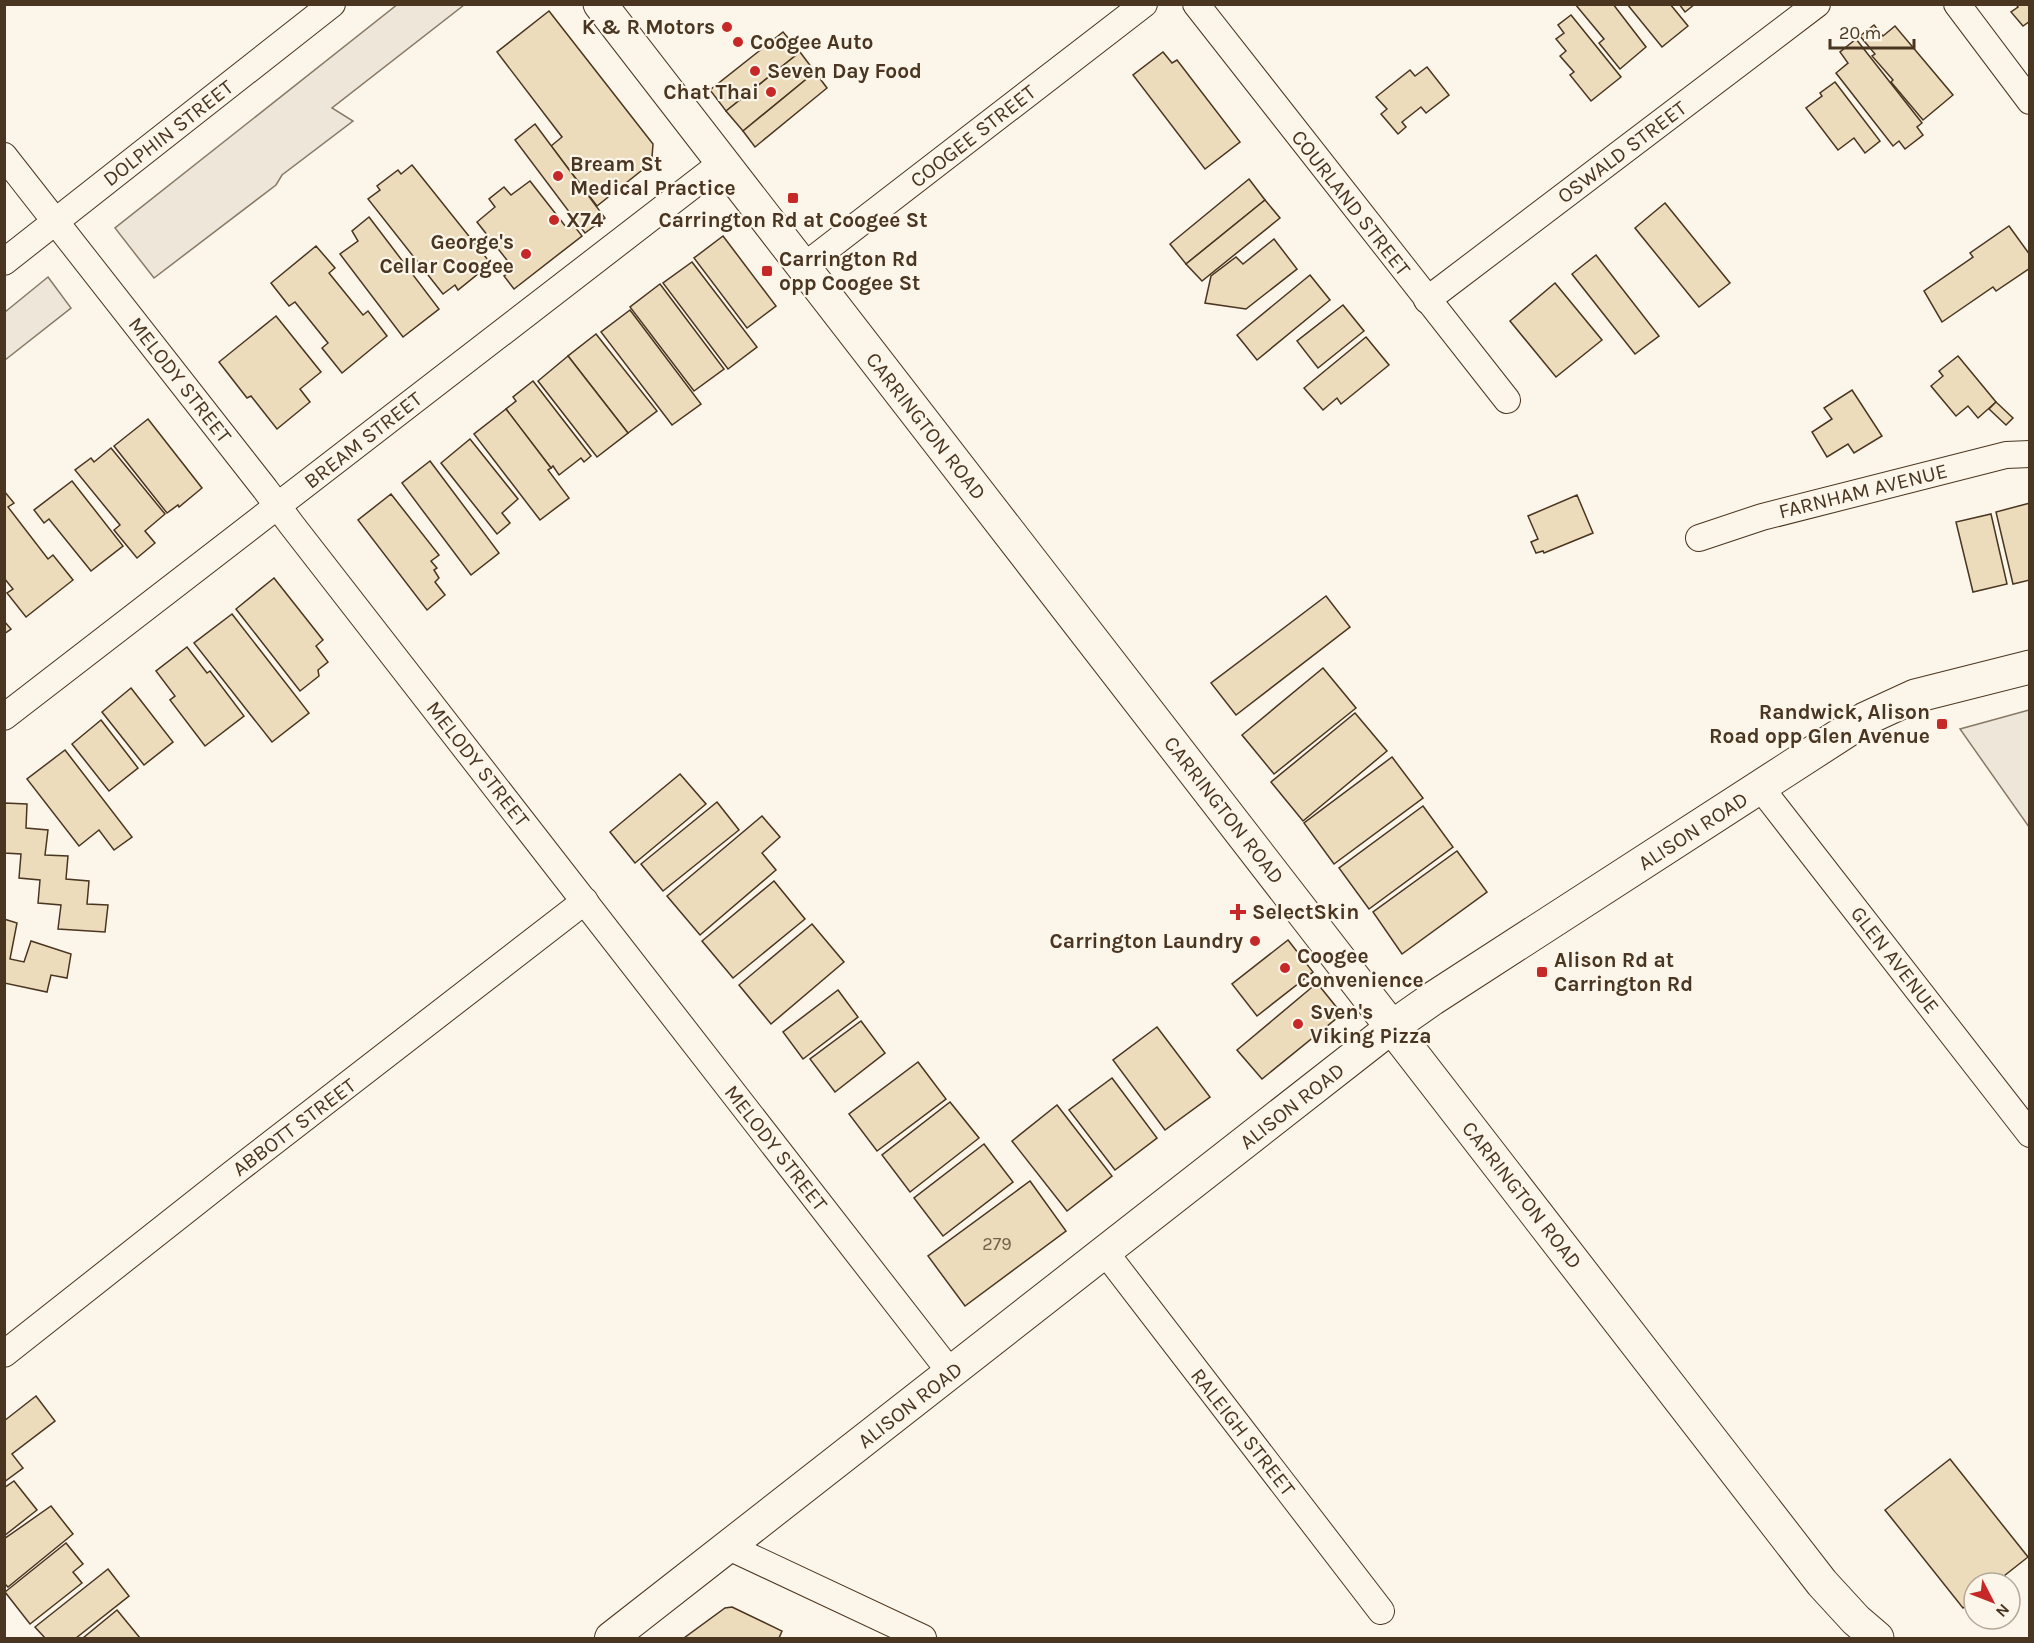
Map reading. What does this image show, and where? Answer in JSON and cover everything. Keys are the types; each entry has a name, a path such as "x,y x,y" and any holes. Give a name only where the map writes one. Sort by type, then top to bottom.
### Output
{"main road":[{"name":"CARRINGTON ROAD","path":"600,4 1822,1583 1856,1620 1877,1638"},
{"name":"ALISON ROAD","path":"1392,1027 1839,735 1891,706 1915,696 2030,667"}],"street":[{"name":"DOLPHIN STREET","path":"4,262 332,4"},
{"name":"COOGEE STREET","path":"802,267 1144,4"},
{"name":"COURLAND STREET","path":"1196,4 1507,400"},
{"name":"OSWALD STREET","path":"1427,300 1817,4"},
{"path":"1957,4 2030,101"},
{"name":"MELODY STREET","path":"4,156 951,1373"},
{"name":"BREAM STREET","path":"4,717 723,162"},
{"name":"FARNHAM AVENUE","path":"1699,538 1762,517 2006,455 2030,454"},
{"name":"GLEN AVENUE","path":"1760,787 2030,1134"},
{"name":"ABBOTT STREET","path":"4,1354 585,901"},
{"name":"ALISON ROAD","path":"611,1638 1392,1027"},
{"name":"RALEIGH STREET","path":"1105,1252 1381,1611"},
{"path":"729,1547 923,1638"}],"shaded area":[{"path":"398,4 464,5 332,108 353,121 282,175 276,185 154,278 115,228"},
{"path":"48,277 71,308 5,360 5,312"},
{"path":"2030,710 2029,827 1960,729"}],"building":[{"path":"1575,4 1613,4 1646,47 1620,69 1599,43 1604,39"},
{"path":"1627,4 1670,4 1688,26 1662,47"},
{"path":"1679,4 1695,4 1685,12"},
{"path":"2016,4 2030,4 2030,21 2023,26 2011,12 2018,7"},
{"path":"549,11 653,144 652,157 646,167 597,206 551,146 562,137 497,52"},
{"path":"1571,15 1621,77 1591,101 1570,75 1574,72 1560,56 1566,51 1556,39 1564,33 1558,25"},
{"path":"1874,25 1883,36 1895,26 1953,95 1923,120 1891,82 1893,80 1872,56 1875,54 1860,36"},
{"name":"Seven Day Food","path":"783,32 800,52 726,111 710,90"},
{"path":"1856,39 1922,123 1917,127 1923,135 1905,149 1899,141 1893,146 1836,73 1848,63 1840,52"},
{"name":"Chat Thai","path":"800,52 815,72 743,131 726,111"},
{"path":"1163,52 1172,63 1177,60 1240,142 1205,169 1133,75"},
{"path":"1427,67 1449,95 1426,113 1421,107 1402,122 1406,127 1398,134 1381,114 1387,109 1376,97 1410,70 1415,76"},
{"path":"815,72 827,88 755,147 743,131"},
{"path":"1835,82 1880,141 1865,153 1854,138 1838,150 1806,108 1822,96 1820,93"},
{"name":"Bream St Medical Practice","path":"535,124 605,218 585,233 515,140"},
{"path":"412,165 488,260 476,269 479,273 458,290 455,285 443,294 368,199 380,190 377,186 398,170 401,174"},
{"path":"1249,179 1265,200 1186,264 1170,244"},
{"path":"530,181 566,227 572,223 582,236 514,289 504,276 514,269 477,222 495,207 489,199 504,187 511,195"},
{"path":"1265,200 1280,218 1202,281 1186,264"},
{"path":"1665,203 1730,283 1699,307 1635,228"},
{"path":"369,217 439,309 403,337 340,254 358,241 352,231"},
{"path":"2009,226 2030,255 2030,268 1996,291 1993,287 1942,322 1924,291 1973,257 1970,253"},
{"path":"723,236 776,306 747,328 694,258"},
{"path":"1274,239 1297,269 1246,309 1205,303 1211,276 1236,257 1243,264"},
{"path":"316,246 335,268 329,273 363,315 368,311 387,336 342,373 322,348 328,343 295,302 289,306 271,283"},
{"path":"1596,255 1659,336 1635,354 1572,274"},
{"path":"692,262 757,347 728,369 663,283"},
{"path":"1310,275 1330,300 1257,360 1237,335"},
{"path":"1555,283 1602,340 1556,377 1510,321"},
{"path":"660,284 724,369 694,391 630,307"},
{"path":"1343,305 1364,331 1318,368 1297,341"},
{"path":"630,310 701,404 672,425 601,332"},
{"path":"276,316 321,372 300,389 310,402 277,429 251,396 247,398 219,362"},
{"path":"596,334 657,411 628,433 568,356"},
{"path":"1366,337 1389,365 1341,404 1337,398 1323,410 1304,388"},
{"path":"568,356 628,433 597,457 538,381"},
{"path":"1958,356 1996,402 1978,418 1968,406 1956,416 1931,386 1943,376 1939,371"},
{"path":"533,381 591,456 584,462 581,458 559,475 553,466 551,468 506,409 516,401 513,397"},
{"path":"1852,390 1882,436 1854,453 1848,444 1827,457 1812,432 1832,419 1824,408"},
{"path":"1996,402 2013,418 2006,425 1989,409"},
{"path":"506,409 551,468 548,470 569,498 540,520 474,434"},
{"path":"148,419 202,488 179,507 178,505 167,513 114,446"},
{"path":"470,439 518,499 502,513 510,523 497,534 441,463"},
{"path":"111,448 165,514 145,531 155,543 137,558 114,530 120,525 75,470 91,458 94,462"},
{"path":"430,461 499,553 471,575 402,483"},
{"path":"72,481 123,546 91,571 49,519 44,523 34,510"},
{"path":"4,491 14,503 8,507 48,559 53,555 73,580 26,617 7,593 13,589 4,578"},
{"path":"391,494 439,555 431,561 437,568 434,570 439,578 435,582 445,595 427,610 358,520"},
{"path":"1577,495 1593,533 1544,553 1543,551 1536,553 1531,542 1538,539 1528,516"},
{"path":"2030,503 2030,580 2013,584 1996,512"},
{"path":"1991,514 2007,584 1973,592 1956,522"},
{"path":"274,578 323,640 316,646 328,662 318,670 319,676 300,691 236,609"},
{"path":"1326,596 1350,627 1236,715 1211,683"},
{"path":"232,614 309,713 272,742 194,643"},
{"path":"4,621 11,629 4,634"},
{"path":"187,647 207,673 210,671 244,716 205,746 170,700 175,696 156,671"},
{"path":"1323,668 1356,708 1274,774 1242,735"},
{"path":"131,688 173,742 144,765 102,712"},
{"path":"1355,713 1387,751 1303,821 1271,782"},
{"path":"101,720 138,768 109,791 72,744"},
{"path":"65,750 132,837 114,850 99,830 79,846 27,779"},
{"path":"1392,757 1423,798 1334,864 1304,823"},
{"path":"680,774 706,804 635,863 610,832"},
{"path":"717,802 739,830 663,891 641,864"},
{"path":"4,803 27,804 26,828 48,830 45,855 68,856 66,879 89,881 87,904 108,905 105,932 58,929 61,905 38,903 40,880 19,878 21,854 4,853"},
{"path":"1423,806 1453,847 1369,909 1339,868"},
{"path":"762,816 780,837 762,853 776,870 700,935 667,896"},
{"path":"1457,851 1487,892 1402,954 1373,912"},
{"path":"774,881 805,919 733,978 702,941"},
{"path":"4,919 17,923 10,959 24,962 31,941 71,954 67,978 51,975 47,992 4,983"},
{"path":"812,924 844,962 771,1024 739,985"},
{"path":"1288,940 1313,972 1257,1016 1232,984"},
{"path":"1317,983 1342,1014 1262,1079 1237,1050"},
{"path":"838,990 858,1017 803,1059 783,1032"},
{"path":"861,1021 885,1053 835,1092 810,1059"},
{"path":"1157,1027 1210,1097 1165,1130 1113,1060"},
{"path":"918,1062 946,1099 877,1151 849,1114"},
{"path":"1112,1078 1157,1138 1115,1170 1069,1110"},
{"path":"950,1102 979,1138 910,1192 882,1155"},
{"path":"1057,1105 1112,1176 1067,1211 1012,1141"},
{"path":"984,1144 1013,1182 943,1236 914,1198"},
{"path":"1030,1181 1066,1231 965,1306 928,1256"},
{"path":"36,1396 55,1421 12,1454 23,1468 4,1482 4,1421"},
{"path":"1950,1459 2028,1557 2010,1571 1962,1571 1962,1607 1885,1510"},
{"path":"14,1481 37,1510 4,1536 4,1488"},
{"path":"51,1506 73,1534 8,1587 4,1583 4,1539"},
{"path":"66,1543 83,1564 73,1572 82,1583 30,1624 5,1592"},
{"path":"108,1569 129,1596 76,1638 45,1638 35,1627"},
{"path":"732,1607 782,1631 779,1638 684,1638 725,1608"},
{"path":"117,1610 140,1638 83,1638"}],"place":[{"name":"K & R Motors","path":"727,27"},
{"name":"Coogee Auto","path":"738,42"},
{"name":"Seven Day Food","path":"755,71"},
{"name":"Chat Thai","path":"771,92"},
{"name":"Bream St Medical Practice","path":"558,176"},
{"name":"Carrington Rd at Coogee St","path":"793,198"},
{"name":"X74","path":"554,220"},
{"name":"George's Cellar Coogee","path":"526,254"},
{"name":"Carrington Rd opp Coogee St","path":"767,271"},
{"name":"Randwick, Alison Road opp Glen Avenue","path":"1942,724"},
{"name":"SelectSkin","path":"1238,912"},
{"name":"Carrington Laundry","path":"1255,941"},
{"name":"Coogee Convenience","path":"1285,968"},
{"name":"Alison Rd at Carrington Rd","path":"1542,972"},
{"name":"Sven's Viking Pizza","path":"1298,1024"}]}
